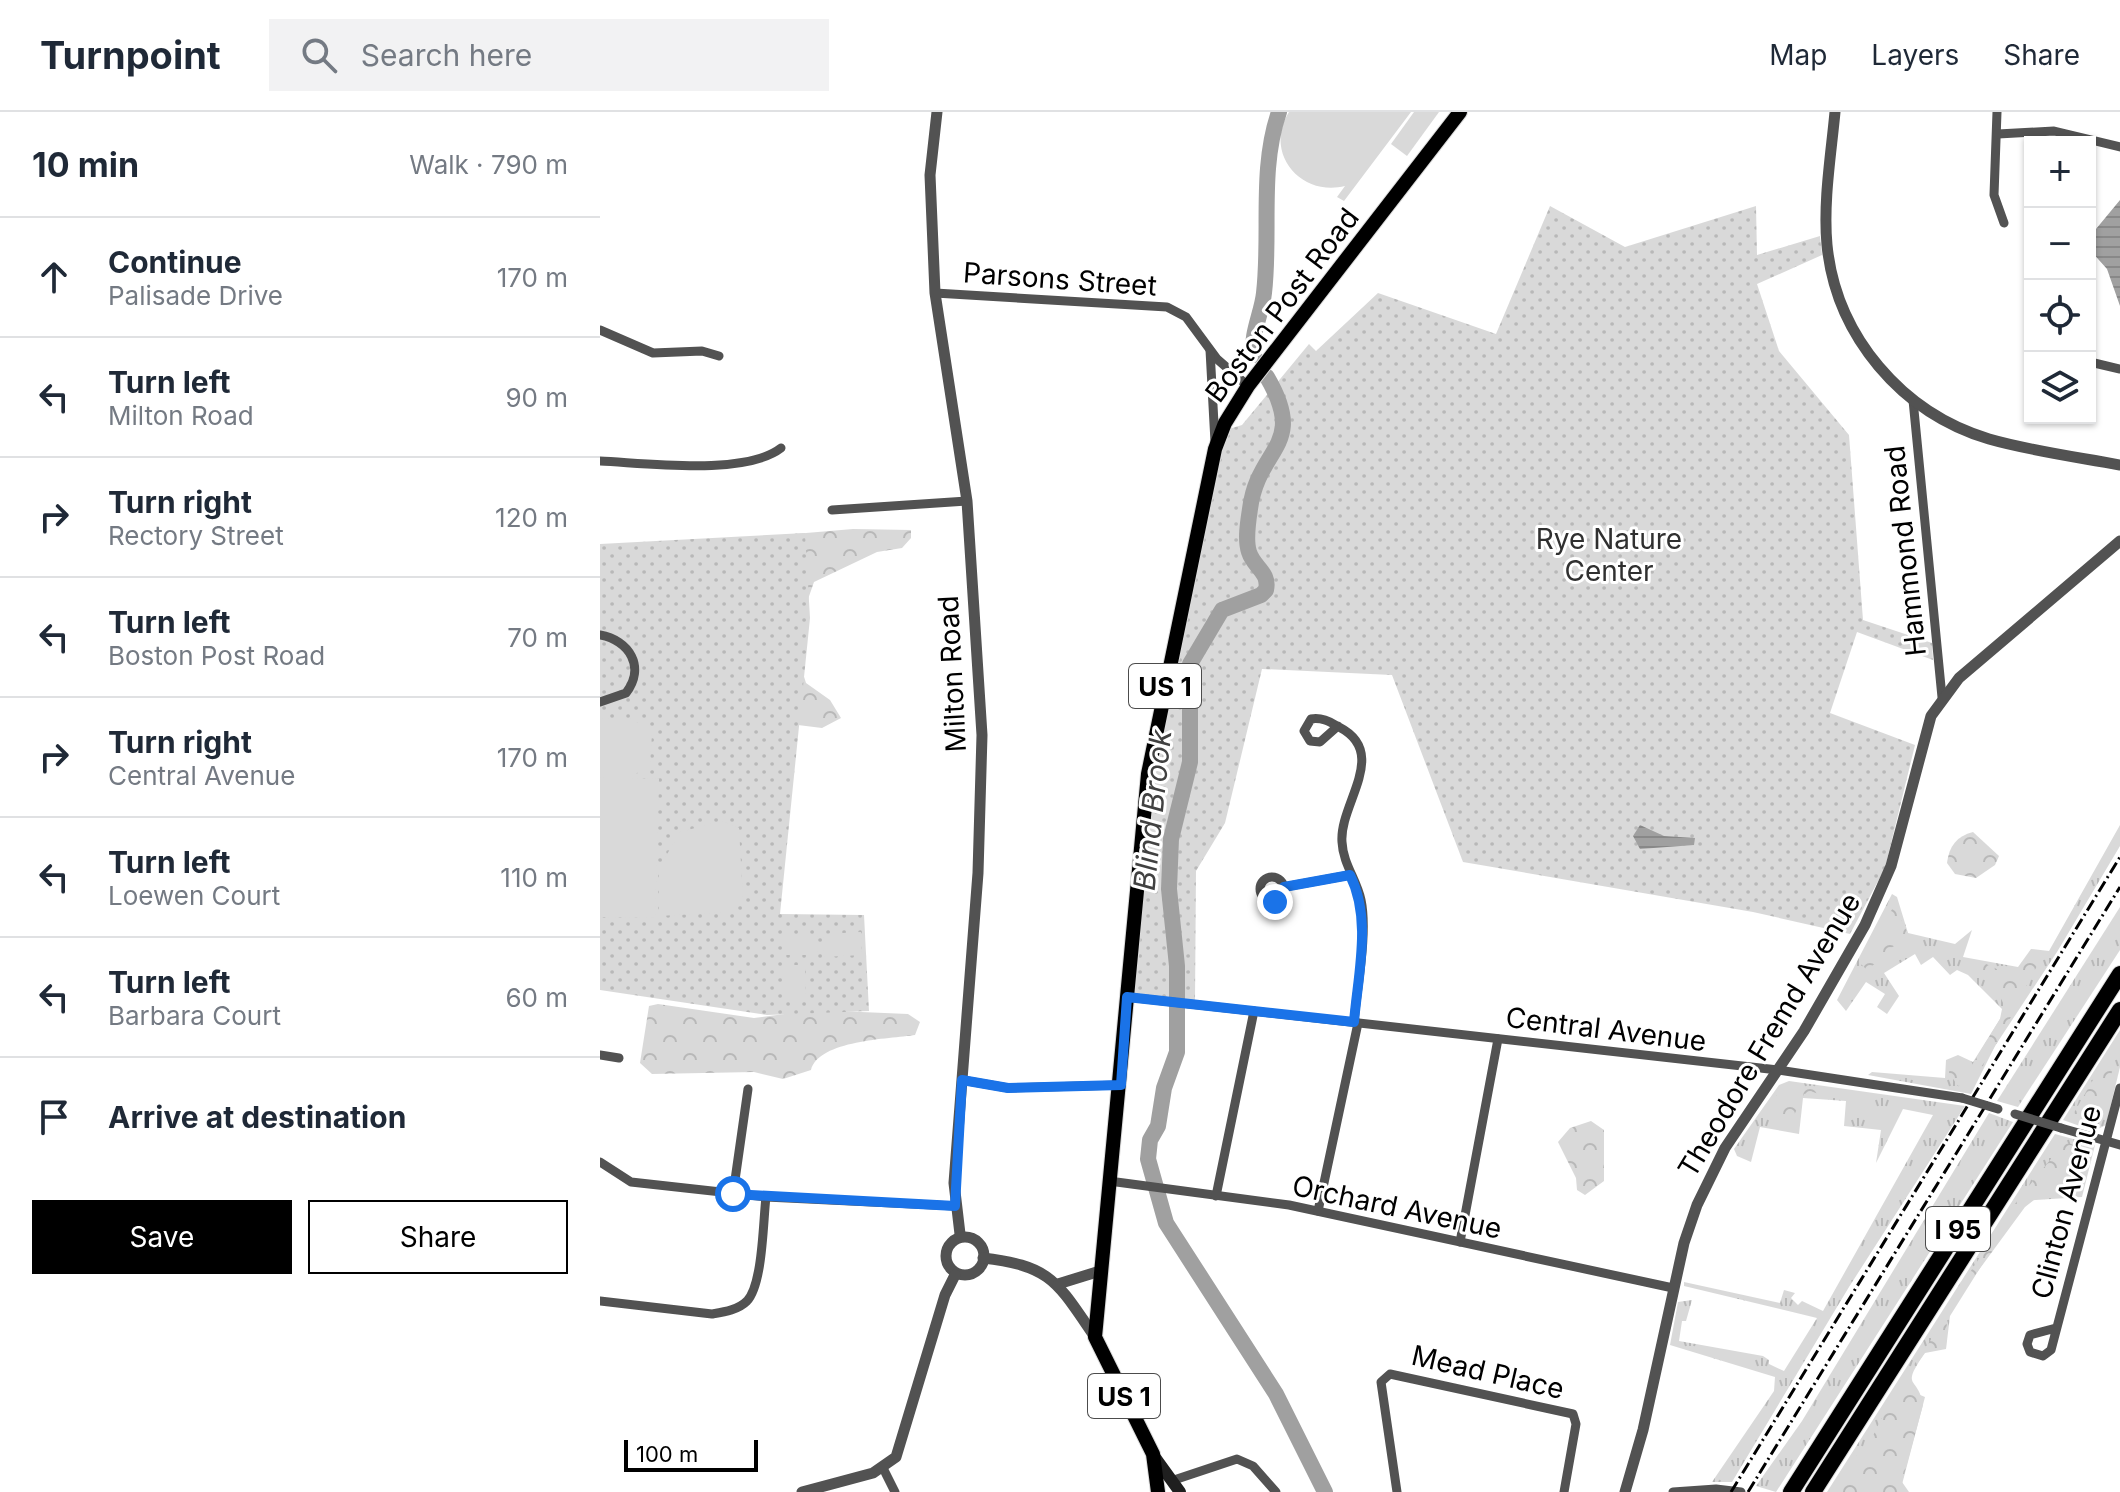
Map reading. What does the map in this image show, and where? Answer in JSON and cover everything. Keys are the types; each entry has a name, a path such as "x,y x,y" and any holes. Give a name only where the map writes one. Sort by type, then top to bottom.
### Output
{"highway":[{"name":"I 95","path":"1794,1488 2120,974"},
{"name":"I 95","path":"1815,1489 2120,1010"}],"main road":[{"name":"Boston Post Road","path":"1095,1337 1151,757 1215,449 1225,423 1248,386 1460,112"},
{"name":"US 1","path":"1095,1337 1153,1454 1158,1492"},
{"path":"1153,1454 1180,1492"}],"street":[{"name":"Milton Road","path":"937,112 930,175 935,293 967,501 980,676 982,774 955,1206 960,1234"},
{"path":"1835,112 1826,228 1833,280 1858,340 1879,368 1913,400 1942,419 1989,439 2120,465"},
{"path":"1997,112 1994,195 2004,223"},
{"path":"1998,134 2069,133 2120,147"},
{"name":"Parsons Street","path":"935,293 1157,305 1186,317 1224,367 1248,386"},
{"path":"600,330 653,353 702,351 719,356"},
{"path":"1210,350 1215,449"},
{"path":"2096,363 2120,369"},
{"name":"Hammond Road","path":"1913,400 1942,697"},
{"path":"600,461 722,464 762,460 781,448"},
{"path":"832,510 967,501"},
{"name":"Theodore Fremd Avenue","path":"1625,1492 1643,1430 1690,1224 1725,1148 1826,994 1885,883 1923,737 1942,697 1968,669 2033,618 2120,541"},
{"path":"600,635 617,638 625,644 631,651 634,673 626,693 600,702"},
{"path":"1318,1211 1356,1022 1363,913 1341,837 1363,770 1356,740 1338,726"},
{"path":"1284,887 1350,875"},
{"name":"Central Avenue","path":"1127,997 1778,1070 1962,1098 2120,1145"},
{"path":"1216,1196 1254,1011"},
{"path":"1460,1242 1498,1039"},
{"path":"600,1055 619,1058"},
{"path":"962,1080 1008,1088 1121,1085"},
{"name":"Clinton Avenue","path":"2056,1328 2120,1088"},
{"path":"733,1194 748,1089"},
{"path":"600,1162 631,1182 766,1197 955,1206"},
{"name":"Orchard Avenue","path":"1109,1181 1318,1211 1673,1288"},
{"path":"600,1301 712,1314 729,1311 745,1303 756,1284 766,1197"},
{"path":"960,1234 979,1242 983,1258 975,1273 955,1275 948,1265 948,1251 950,1243 960,1234"},
{"path":"983,1258 1035,1267 1058,1284 1095,1337"},
{"path":"1058,1284 1100,1271"},
{"path":"810,1491 883,1468 900,1450 941,1308 955,1275"},
{"name":"Mead Place","path":"1397,1492 1381,1382 1390,1374 1573,1414 1576,1424 1564,1492"},
{"path":"1171,1481 1237,1459 1253,1466 1276,1492"},
{"path":"883,1468 895,1492"},
{"path":"1673,1492 1706,1489 1741,1492"}],"green space":[{"path":"1289,112 1411,112 1344,201 1337,197 1345,186 1329,188 1314,185 1291,168 1281,142 1282,127"},
{"path":"1414,112 1439,112 1407,156 1391,144"},
{"name":"Rye Nature Center","path":"1550,206 1625,247 1756,206 1757,255 1820,236 1822,255 1757,284 1779,351 1849,435 1863,620 1932,643 1933,660 1857,632 1830,713 1915,745 1885,868 1850,934 1753,912 1463,862 1392,675 1262,669 1225,823 1196,871 1195,1000 1133,993 1153,784 1217,465 1229,429 1242,425 1309,344 1316,351 1378,293 1496,334"},
{"path":"853,529 911,530 911,538 902,548 877,552 814,582 793,642 806,683 830,700 841,718 822,728 782,723 701,542"},
{"path":"805,533 810,618 780,914 864,915 869,1011 767,1015 600,990 600,544"},
{"path":"600,718 633,719 652,734 650,763 631,778 659,779 655,918 600,917 600,778 604,778 600,777"},
{"path":"722,821 739,828 743,899 730,912 659,916 659,868 680,832"},
{"path":"2120,825 2120,846 2057,952 1995,1046 1971,1094 1868,1075 1872,1072 1945,1078 1946,1060 1958,1055 1973,1062 2000,1019 2002,1009 1968,975 1957,970 1950,975 1933,957 1921,965 1915,954 1884,973 1899,996 1887,1014 1877,1007 1885,994 1866,982 1846,1011 1837,1000 1892,894 1897,897 1908,933 1955,944 1972,930 1963,957 2018,967 2031,949 2049,951"},
{"path":"1973,832 1999,856 1995,865 1976,878 1955,874 1947,863 1955,843"},
{"path":"1894,906 1914,945 1896,945 1866,969 1860,963"},
{"path":"2120,907 2120,950 2018,1107 1997,1101"},
{"path":"861,932 862,955 824,957 823,934"},
{"path":"785,934 817,934 818,955 785,955"},
{"path":"2034,955 2042,958 1993,1050 1969,1080 1958,1086 1949,1073 1950,1064 1959,1061 1972,1065 2006,1009 1991,978 1979,970 1984,963 1999,970 2017,969"},
{"path":"785,965 805,965 806,999 785,999"},
{"path":"658,1004 754,1018 814,1010 908,1014 920,1022 915,1035 841,1047 827,1052 811,1070 783,1079 754,1072 652,1074 640,1063 649,1006"},
{"path":"2120,1030 2120,1067 2106,1125 2094,1131 2063,1120"},
{"path":"2112,1047 2113,1068 2100,1117 2095,1122 2080,1123 2071,1118"},
{"path":"1789,1081 1965,1106 1849,1287 1732,1482 1712,1482 1774,1391 1775,1377 1670,1345 1678,1302 1692,1300 1686,1321 1682,1321 1679,1341 1763,1356 1769,1364 1784,1371 1817,1318 1684,1286 1684,1282 1780,1303 1784,1290 1795,1293 1791,1298 1798,1305 1802,1301 1823,1311 1933,1115 1903,1109 1876,1163 1881,1130 1844,1126 1846,1101 1803,1098 1799,1134 1760,1127 1751,1162 1737,1156 1734,1149 1779,1085"},
{"path":"1788,1088 1831,1090 1830,1098 1813,1092 1804,1094 1789,1126 1764,1118 1772,1099"},
{"path":"1989,1113 2013,1122 1776,1492 1756,1486 1802,1421"},
{"path":"1591,1121 1604,1130 1604,1181 1585,1195 1577,1190 1576,1178 1558,1142 1570,1128"},
{"path":"2055,1134 2095,1145 2082,1197 2022,1201 1950,1316 1946,1349 1928,1348 1901,1387 1925,1397 1900,1492 1827,1492"},
{"path":"2064,1143 2077,1145 2084,1160 2072,1191 2043,1193 2025,1207 1959,1297 1957,1292 2019,1198"},
{"path":"1947,1316 1946,1349 1925,1353 1913,1373 1913,1382 1923,1405 1902,1482 1909,1492 1837,1492 1832,1485 1872,1438 1890,1400"}],"shaded area":[{"path":"2120,200 2120,306 2107,269 2096,257 2096,229"},
{"path":"1640,825 1664,836 1695,838 1694,845 1640,849 1633,836"}],"waterway":[{"name":"Blind Brook","path":"1254,355 1266,270 1269,156 1279,112"},
{"name":"Blind Brook","path":"1267,377 1283,418 1282,433 1255,488 1247,537 1251,557 1266,579 1266,590 1261,595 1222,610 1190,664 1190,762 1171,839 1169,889 1177,966 1177,1052 1164,1088 1158,1126 1150,1140 1148,1159 1166,1223 1276,1394 1325,1492"}],"railway":[{"path":"1731,1492 2120,857"},
{"path":"1748,1492 2120,887"}],"route":[{"path":"733,1194 955,1206 962,1080 1008,1088 1121,1085 1127,997 1354,1022 1363,913 1359,892 1350,875 1284,887 1283,896 1275,902"}]}
